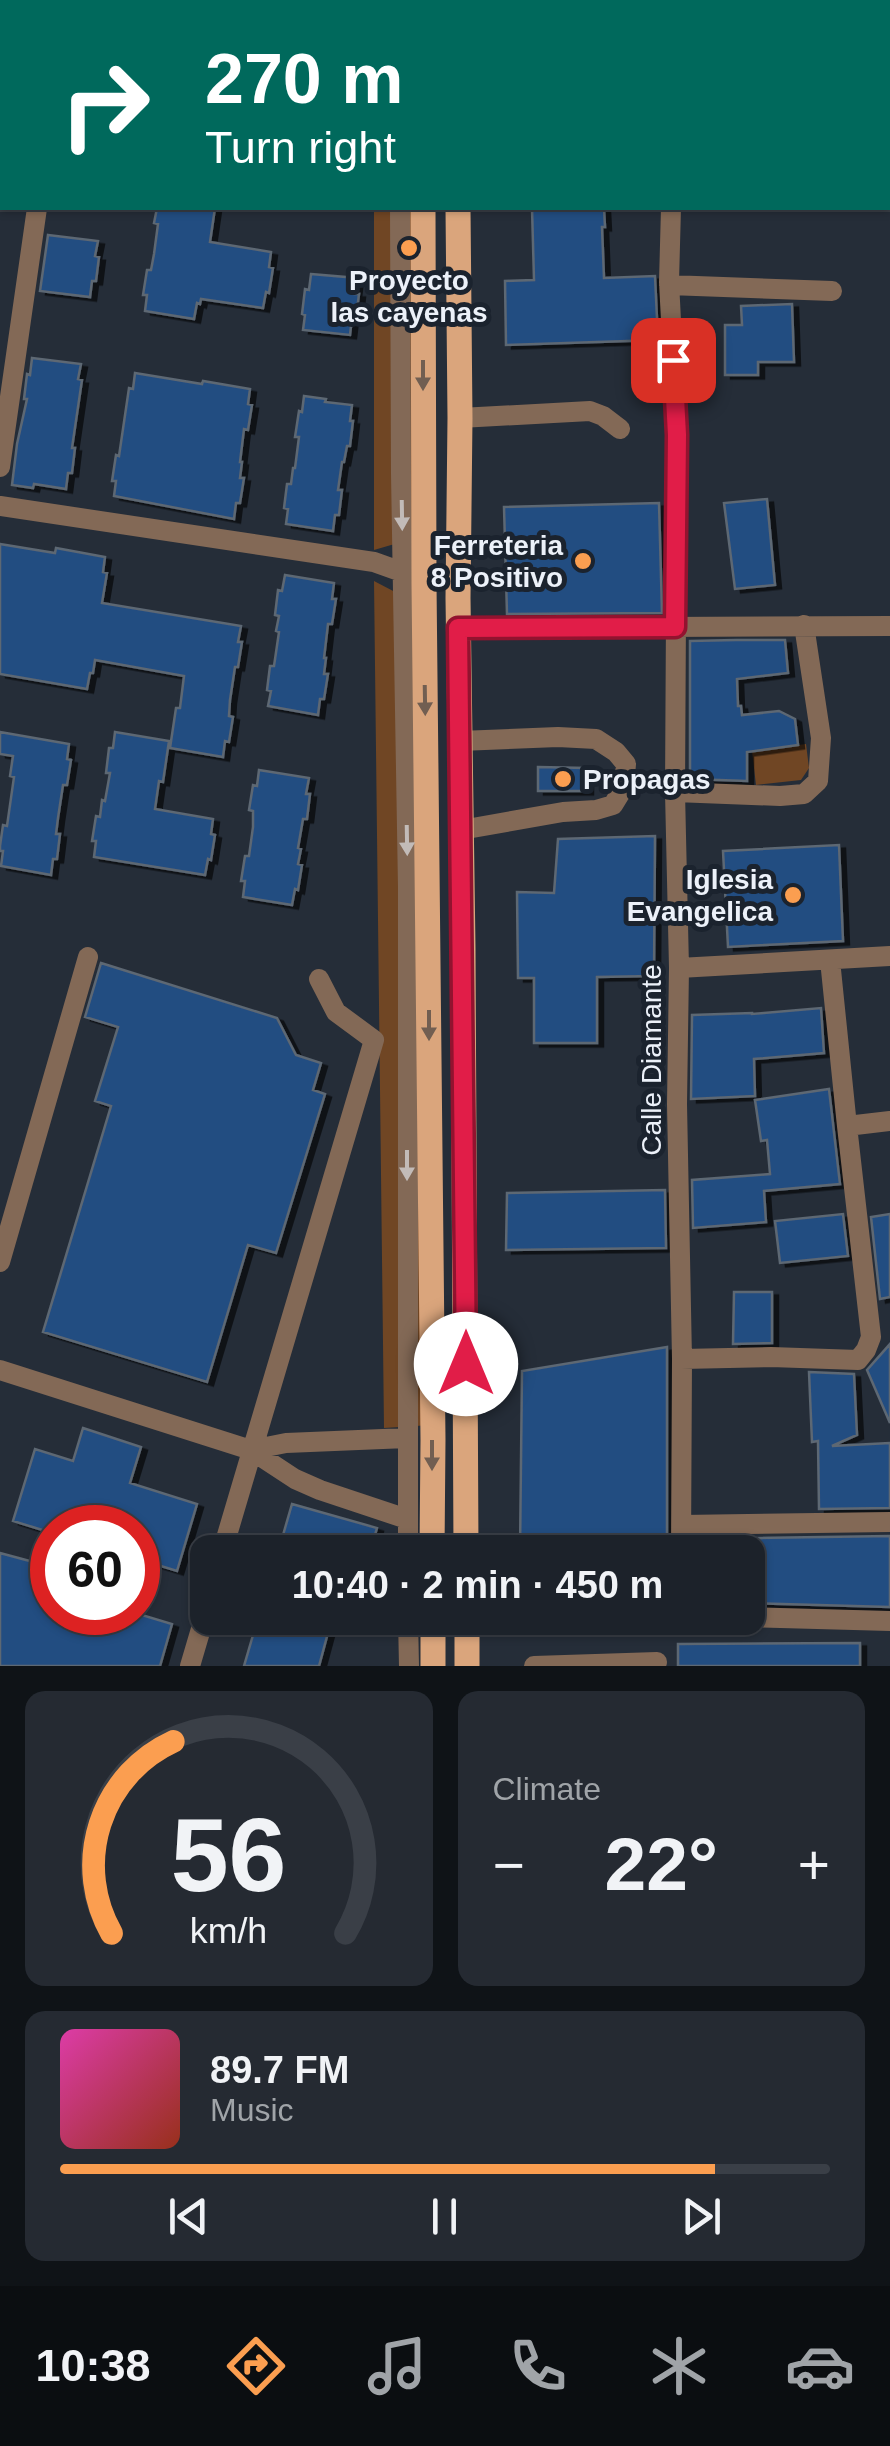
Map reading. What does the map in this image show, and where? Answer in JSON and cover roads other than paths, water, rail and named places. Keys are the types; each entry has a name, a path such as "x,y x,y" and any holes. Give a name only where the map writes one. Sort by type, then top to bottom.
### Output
{"main road":[{"path":"423,210 432,1535"},
{"path":"458,210 466,1535"},
{"path":"433,1635 434,1666"},
{"path":"467,1635 467,1666"}],"street":[{"path":"0,467 37,210"},
{"path":"400,210 408,887 407,1535"},
{"name":"Calle Diamante","path":"671,210 669,285 677,435 682,1535"},
{"path":"669,285 832,291"},
{"path":"460,418 590,411 620,429"},
{"path":"0,506 374,562 402,572"},
{"path":"676,792 792,795 804,794 818,781 821,738 804,625"},
{"path":"458,628 890,626"},
{"path":"460,741 596,739 626,764 624,787 613,804 596,810 562,812 461,830"},
{"path":"679,968 890,956"},
{"path":"0,1262 88,957"},
{"path":"682,1359 771,1356 858,1360 871,1337 830,960"},
{"path":"227,1535 374,1040 336,1012 319,979"},
{"path":"847,1126 890,1121"},
{"path":"0,1370 252,1450 308,1484 407,1519"},
{"path":"252,1450 286,1443 406,1438"},
{"path":"682,1525 890,1522"},
{"path":"765,1617 890,1620"},
{"path":"190,1666 199,1635"},
{"path":"408,1635 409,1666"},
{"path":"534,1666 657,1662"}],"place":[{"name":"Proyecto las cayenas","path":"409,248"},
{"name":"Ferreteria 8 Positivo","path":"583,561"},
{"name":"Propagas","path":"563,779"},
{"name":"Iglesia Evangelica","path":"793,895"}]}
